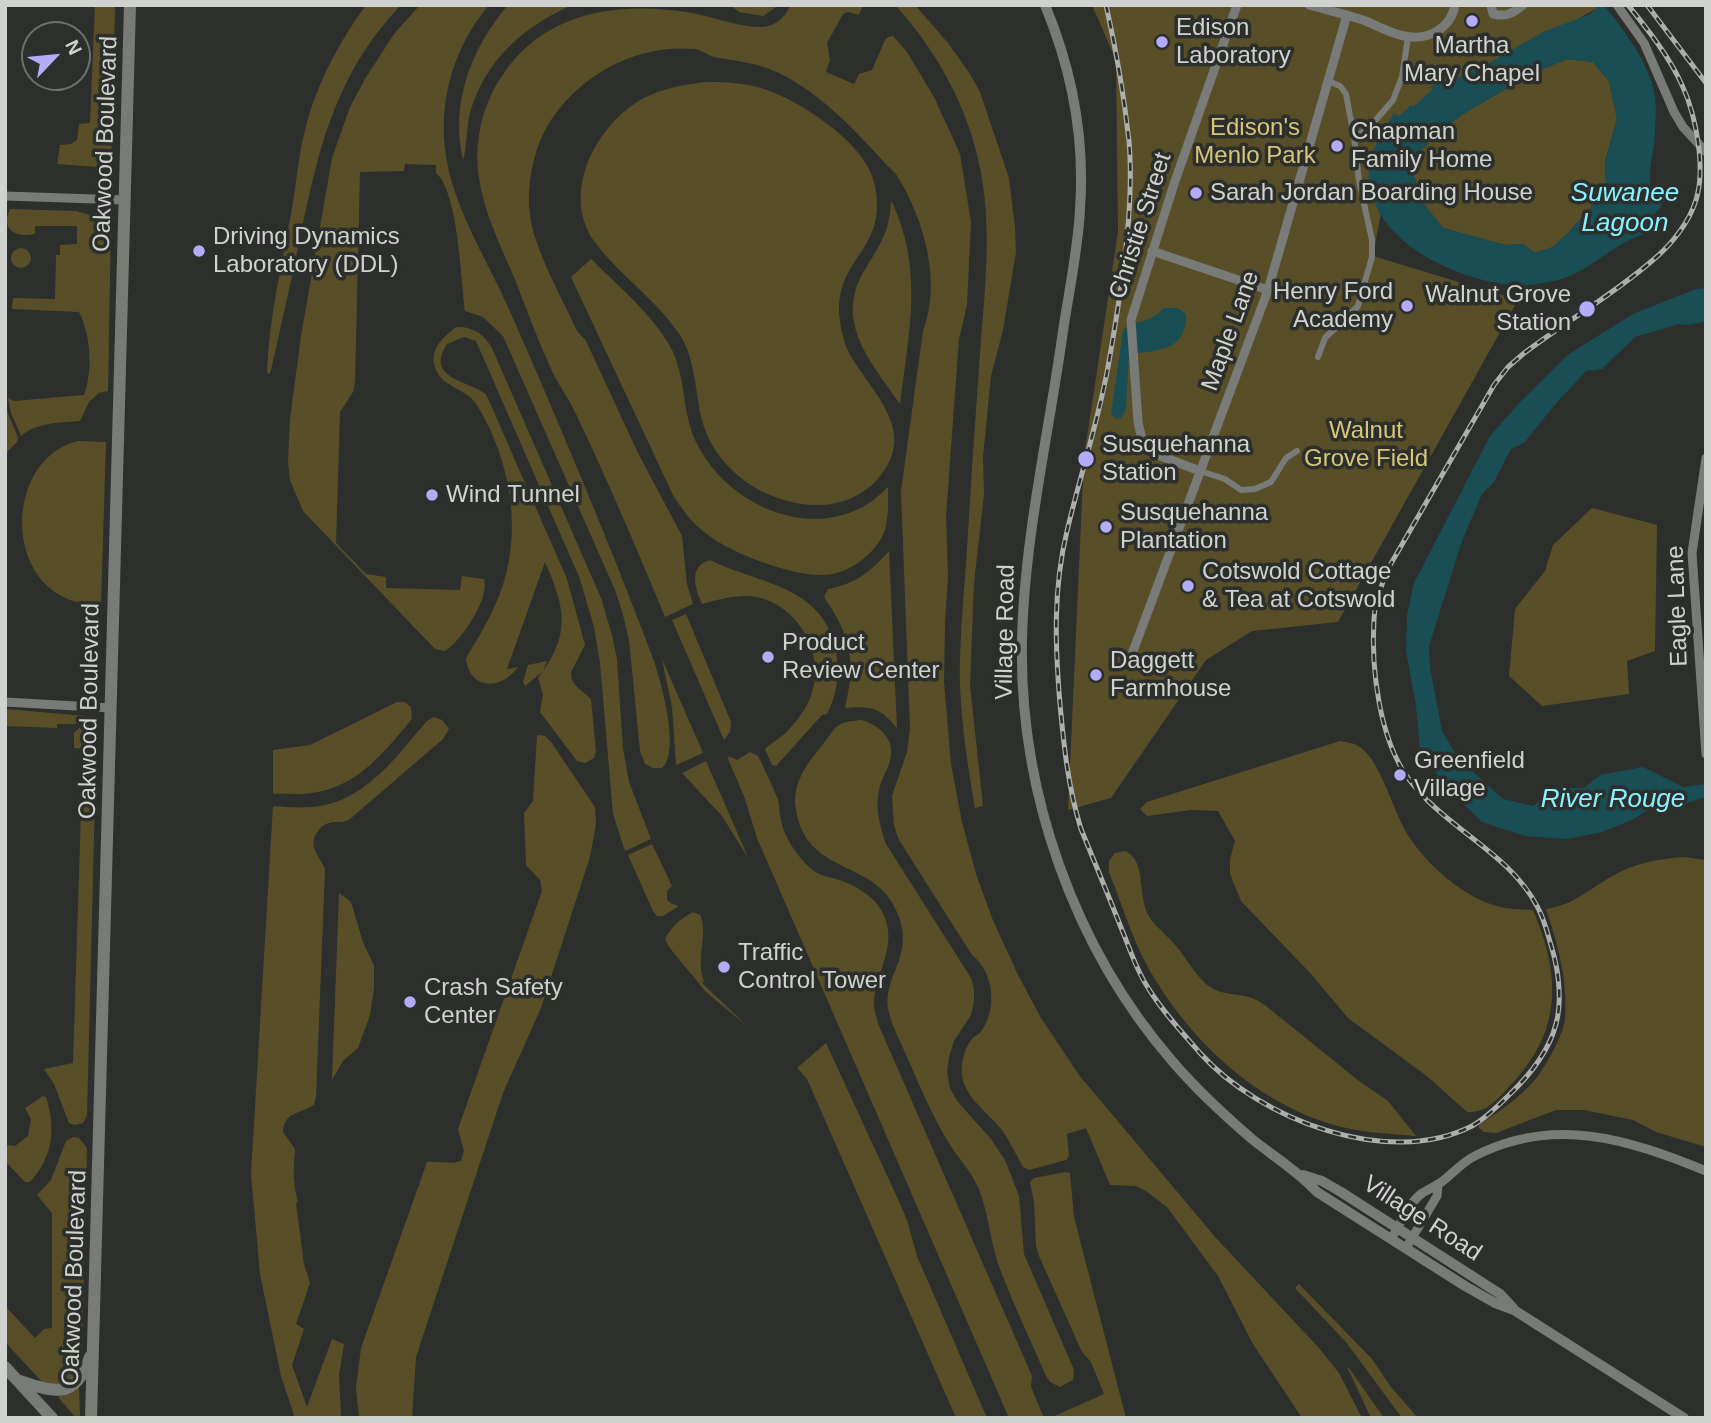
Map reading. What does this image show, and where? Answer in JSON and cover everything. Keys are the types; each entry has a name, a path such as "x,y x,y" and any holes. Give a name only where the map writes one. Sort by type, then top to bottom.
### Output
{"main road":[{"name":"Oakwood Boulevard","path":"91,1418 130,5"},
{"path":"18,1380 47,1390 57,1391 71,1387 82,1377 94,1344"},
{"path":"5,1367 52,1418"}],"street":[{"name":"Village Road","path":"1045,5 1063,56 1074,101 1080,143 1081,186 1077,243 1025,588 1022,643 1024,692 1036,781 1054,848 1076,904 1098,952 1133,1011 1171,1060 1212,1103 1254,1140 1300,1174 1317,1192 1495,1304 1514,1310 1684,1418"},
{"name":"Christie Street","path":"1200,471 1158,455 1143,443 1139,431 1131,320 1152,251 1237,5"},
{"path":"1309,5 1347,15 1408,37 1442,29 1449,23 1455,5"},
{"path":"1491,5 1493,14 1500,16 1509,15 1523,5"},
{"path":"1617,5 1644,43 1674,112 1706,152"},
{"name":"Maple Lane","path":"1132,654 1268,290 1347,15"},
{"path":"1354,137 1369,128 1393,100 1402,77 1408,37"},
{"path":"1318,357 1325,338 1357,306 1372,257 1372,240 1359,181 1346,94 1340,86 1328,81"},
{"path":"5,196 125,200"},
{"path":"1152,251 1268,290"},
{"path":"1200,471 1225,480 1241,490 1255,489 1271,482 1286,458 1297,451"},
{"name":"Eagle Lane","path":"1706,458 1692,553 1706,754"},
{"path":"5,702 111,708"},
{"path":"1391,1238 1419,1195 1438,1185 1472,1157 1514,1141 1565,1133 1618,1140 1667,1155 1706,1171"},
{"name":"Village Road","path":"1300,1174 1322,1181 1397,1228 1500,1294 1514,1310"},
{"path":"1406,1248 1437,1196 1438,1185"}],"green space":[{"path":"95,5 115,5 111,168 57,164 60,145 71,144 77,140 79,124 90,123"},
{"path":"366,5 401,5 359,59 332,116 314,177 270,374 267,373 273,313 305,130 315,97 330,64"},
{"path":"420,5 489,5 467,37 447,91 444,130 449,171 463,214 503,296 567,444 654,661 665,700 670,732 670,747 662,768 645,764 640,751 629,640 615,590 503,336 483,317 465,311 454,216 443,183 436,173 436,165 405,164 404,171 360,172 355,381 353,392 340,412 336,543 366,574 386,577 386,588 460,590 462,576 484,579 485,587 479,607 452,646 445,651 435,649 303,511 290,480 290,419 301,336 332,158 350,107 365,79 394,34"},
{"path":"508,5 572,5 522,35 496,61 485,77 470,113 463,160 459,118 467,77 484,39"},
{"path":"730,5 779,5 763,16 739,12"},
{"path":"790,5 863,5 859,15 848,12 843,14 827,43 830,60 826,72 854,84 859,74 872,70 885,40 893,36 907,52 934,97 960,154 971,222 967,305 959,339 946,516 948,576 944,681 951,764 962,822 976,874 992,918 1041,1018 1079,1075 1216,1238 1319,1348 1339,1373 1362,1418 1302,1418 1253,1344 1218,1276 1167,1207 1136,1186 1110,1185 1086,1128 1067,1134 1069,1156 1066,1160 1029,1170 1023,1167 1002,1130 968,1093 964,1084 962,1064 968,1044 980,1033 989,1014 989,981 899,840 894,826 892,796 907,752 910,729 901,491 931,292 922,230 896,174 837,114 796,82 764,67 714,57 695,49 653,51 615,64 581,87 566,101 545,129 534,158 529,189 531,220 538,246 577,331 586,341 638,453 682,536 687,584 693,604 665,617 574,409 549,364 495,233 482,195 478,170 482,123 489,100 500,79 536,39 558,26 606,11 659,9 763,27 782,18"},
{"path":"895,5 915,5 948,43 980,92 1009,178 1015,227 1016,252 1003,330 991,376 983,457 984,494 974,583 970,685 983,806 975,808 964,733 960,672 986,271 985,197 976,150 960,104 925,42"},
{"path":"1092,5 1603,5 1399,117 1373,256 1518,300 1338,622 1252,631 1206,660 1111,798 1068,810 1084,457 1118,232 1116,60"},
{"path":"1567,59 1593,62 1609,81 1617,119 1605,161 1606,182 1591,207 1553,247 1534,253 1523,244 1505,245 1443,228 1422,202 1411,167 1417,154 1463,114 1531,74"},
{"path":"708,82 767,90 811,112 852,146 863,159 872,177 876,195 876,218 867,242 843,284 839,312 849,353 888,414 894,446 889,463 876,481 865,491 845,501 823,505 782,500 746,482 730,468 707,435 692,364 680,335 660,310 604,253 584,222 582,181 599,141 612,124 627,109 644,98 675,87"},
{"path":"891,200 908,250 911,275 910,326 900,404 867,355 859,338 854,322 853,304 857,286 884,235"},
{"path":"10,209 76,211 111,221 108,391 99,393 89,402 80,421 41,426 21,436 8,398 14,401 84,395 89,375 89,353 79,312 12,309 13,298 55,299 56,255 60,255 60,245 77,244 77,226 35,226 35,234 22,235 9,227 7,216"},
{"path":"21,248 28,251 31,258 28,265 21,268 14,265 11,258 14,251"},
{"path":"591,259 634,300 670,346 682,382 688,420 697,444 724,481 743,496 785,515 808,519 831,518 863,507 888,487 885,530 868,554 851,567 833,574 796,572 732,549 708,535 693,522 673,495 571,277"},
{"path":"456,327 477,332 492,348 601,598 617,659 623,749 629,782 651,839 625,851 613,814 600,663 594,627 580,579 476,341 464,337 447,344 441,364 444,371 451,376 486,394 567,579 585,645 571,677 591,699 596,752 594,758 585,763 577,761 540,712 543,694 538,678 542,672 525,686 523,682 528,665 547,661 543,671 552,657 561,630 560,604 545,562 507,669 518,667 503,680 487,684 479,681 468,669 466,658 492,612 507,572 512,523 505,474 489,427 473,399 448,384 435,367 436,349 442,339"},
{"path":"5,406 18,438 5,454"},
{"path":"78,441 106,442 101,605 68,599 44,582 29,558 22,530 24,501 34,474 52,453"},
{"path":"1592,508 1657,525 1655,651 1627,661 1629,694 1542,706 1509,676 1515,609 1545,571 1553,545"},
{"path":"889,551 897,728 874,709 845,708 850,677 849,650 840,624 824,597 828,589 847,584 862,576"},
{"path":"710,560 787,590 818,612 829,629 838,667 833,699 827,714 822,715 776,766 772,765 765,749 789,730 808,703 815,671 813,655 800,626 776,604 746,596 702,604 697,591 696,572 698,567"},
{"path":"686,614 731,722 730,732 724,740 672,620"},
{"path":"662,659 703,753 676,765 672,707"},
{"path":"397,702 405,702 411,707 412,719 380,755 356,776 343,784 307,794 273,794 273,750 310,745"},
{"path":"5,709 97,717 87,1115 83,1123 75,1125 69,1123 54,1084 44,1069 73,1063 83,749 74,748 74,733 84,724 57,724 57,728 5,726"},
{"path":"434,717 442,720 449,729 443,739 350,819 322,826 314,841 315,850 325,869 316,1097 314,1105 289,1117 283,1132 295,1149 296,1203 304,1264 310,1283 296,1324 304,1329 292,1365 307,1407 332,1339 344,1344 339,1375 341,1418 295,1418 281,1376 260,1274 251,1174 273,806 312,807 331,804 348,797 363,788 391,763 427,721"},
{"path":"861,720 882,732 891,748 891,758 878,797 879,818 886,844 971,978 974,1002 971,1015 954,1041 949,1057 947,1072 950,1088 957,1101 991,1139 1005,1160 1019,1196 1024,1254 1074,1370 1073,1380 1060,1387 1050,1382 1046,1376 1005,1283 978,1187 937,1122 891,1019 888,999 903,938 901,923 894,906 884,891 812,846 802,831 795,800 802,774 836,728 846,722"},
{"path":"537,735 545,736 551,742 595,807 596,824 590,857 541,1008 503,1093 416,1357 412,1418 359,1418 356,1388 361,1348 427,1162 461,1161 464,1151 458,1129 542,891 540,880 526,865 524,813 533,801"},
{"path":"1340,741 1358,746 1367,754 1380,775 1406,832 1424,856 1447,879 1488,903 1509,909 1533,910 1549,959 1552,982 1552,1004 1547,1026 1525,1068 1499,1098 1479,1111 1467,1112 1428,1077 1348,1018 1312,975 1241,901 1230,874 1230,859 1235,841 1218,811 1191,810 1147,816 1140,809 1147,802"},
{"path":"750,752 758,756 766,772 778,800 785,833 799,856 818,873 865,893 882,911 888,939 874,1000 879,1026 1032,1376 1031,1387 1044,1418 1009,1418 757,838 744,796 728,759 729,756 737,760"},
{"path":"706,761 747,856 722,816 682,773"},
{"path":"652,844 672,886 667,891 667,900 679,906 663,916 657,916 653,911 628,855"},
{"path":"1125,851 1137,863 1143,900 1150,918 1205,983 1220,992 1252,998 1264,1005 1388,1101 1416,1136 1351,1129 1313,1118 1258,1089 1210,1049 1170,1002 1134,939 1109,872 1109,861 1115,853"},
{"path":"1683,857 1706,860 1706,1147 1656,1132 1633,1120 1584,1110 1556,1110 1496,1133 1484,1132 1479,1128 1479,1124 1528,1087 1553,1052 1564,1026 1566,1005 1563,977 1546,909 1572,901 1626,869"},
{"path":"339,893 351,902 363,942 374,966 374,988 370,1015 358,1048 343,1061 332,1080"},
{"path":"693,912 700,915 702,922 702,983 747,1026 706,992 665,939 677,923"},
{"path":"826,1043 907,1220 917,1256 987,1418 956,1418 807,1079 797,1068"},
{"path":"43,1096 46,1097 51,1120 48,1153 38,1172 30,1182 25,1182 5,1161 5,1145 15,1146 28,1136 31,1119 25,1108"},
{"path":"73,1137 79,1138 87,1148 82,1351 77,1370 63,1386 45,1385 5,1342 5,1306 35,1338 44,1329 52,1328 52,1213 37,1195 51,1180 66,1141"},
{"path":"1070,1173 1074,1217 1126,1418 1050,1418 1104,1394 1091,1362 1082,1352 1036,1245 1030,1182 1034,1178"},
{"path":"1299,1284 1372,1359 1391,1387 1418,1418 1402,1418 1346,1342 1295,1288"},
{"path":"1347,1367 1349,1368 1384,1418 1371,1418"},
{"path":"79,1387 80,1414 79,1418 76,1418 58,1397"}],"water":[{"name":"Suwanee Lagoon","path":"1595,5 1604,5 1628,37 1642,59 1652,83 1656,110 1650,182 1651,189 1659,191 1663,198 1661,207 1653,216 1654,221 1649,233 1624,242 1579,272 1554,281 1522,286 1468,276 1425,256 1405,242 1389,226 1377,208 1369,177 1374,148 1394,113 1399,116 1411,105 1414,106 1432,90 1430,86 1484,66 1543,32 1590,14 1597,8","holes":["1567,59 1593,62 1609,81 1617,119 1605,161 1606,182 1591,207 1568,233 1553,247 1535,253 1523,244 1505,245 1443,228 1422,202 1411,167 1417,154 1463,114 1531,74"]},
{"name":"River Rouge","path":"1706,288 1706,321 1679,324 1635,337 1602,369 1586,371 1524,443 1511,449 1494,482 1482,494 1462,541 1429,646 1430,668 1442,731 1458,758 1503,799 1533,806 1560,788 1584,788 1600,775 1643,767 1683,787 1706,784 1706,797 1680,805 1650,809 1632,820 1599,833 1566,839 1525,836 1482,822 1449,790 1420,751 1416,705 1406,651 1407,615 1414,583 1490,436 1521,401 1569,354 1633,314 1696,289"},
{"path":"1163,308 1178,308 1186,314 1182,335 1168,347 1129,354 1126,410 1121,418 1116,419 1111,414 1123,330 1154,317"}],"railway":[{"path":"1106,5 1129,141 1128,224 1122,284 1108,367 1062,553 1057,596 1056,639 1060,704 1067,767 1081,829 1140,973 1159,1004 1200,1053 1225,1077 1290,1116 1327,1130 1365,1139 1402,1142 1439,1138 1472,1126 1505,1099 1531,1071 1549,1044 1558,1015 1559,988 1544,922 1525,887 1510,870 1423,796 1398,762 1379,702 1373,638 1376,606 1389,567 1494,385 1508,367 1653,260 1679,233 1693,209 1699,187 1700,157 1687,97 1671,64 1628,5"},
{"path":"1647,5 1706,83"}],"place":[{"name":"Martha Mary Chapel","path":"1472,21"},
{"name":"Edison Laboratory","path":"1162,42"},
{"name":"Chapman Family Home","path":"1337,146"},
{"name":"Sarah Jordan Boarding House","path":"1196,193"},
{"name":"Driving Dynamics Laboratory (DDL)","path":"199,251"},
{"name":"Henry Ford Academy","path":"1407,306"},
{"name":"Walnut Grove Station","path":"1587,309"},
{"name":"Susquehanna Station","path":"1086,459"},
{"name":"Wind Tunnel","path":"432,495"},
{"name":"Susquehanna Plantation","path":"1106,527"},
{"name":"Cotswold Cottage & Tea at Cotswold","path":"1188,586"},
{"name":"Product Review Center","path":"768,657"},
{"name":"Daggett Farmhouse","path":"1096,675"},
{"name":"Greenfield Village","path":"1400,775"},
{"name":"Traffic Control Tower","path":"724,967"},
{"name":"Crash Safety Center","path":"410,1002"}],"park label":[{"name":"Edison's Menlo Park","path":"1255,142"},
{"name":"Walnut Grove Field","path":"1366,445"}]}
